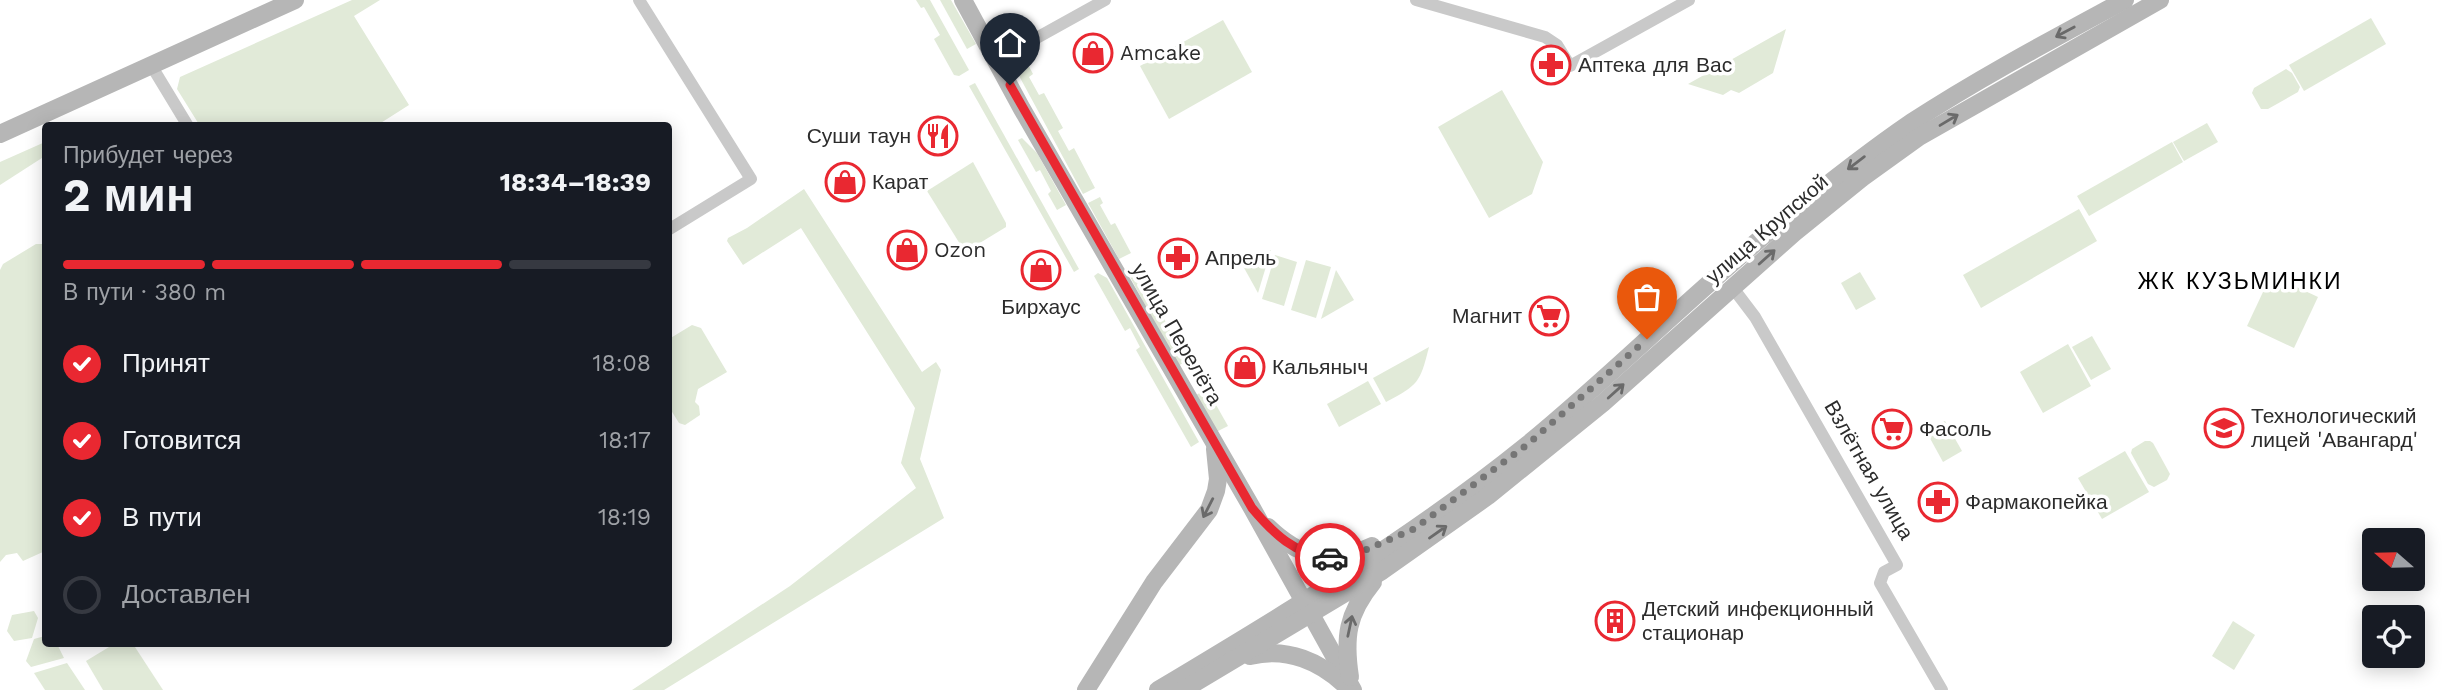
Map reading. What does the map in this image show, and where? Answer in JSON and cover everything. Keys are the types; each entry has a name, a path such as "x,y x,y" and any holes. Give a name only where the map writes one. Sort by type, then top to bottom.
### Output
{"main road":[{"path":"0,134 295,0"},
{"name":"улица Перелёта","path":"963,0 1252,508 1352,690"},
{"name":"улица Крупской","path":"1183,690 1233,661 1528,444 1782,220 1912,123 2045,43 2125,0"},
{"name":"улица Крупской","path":"1158,690 1282,616 1382,571 1447,527 1540,456 1833,202 1919,137 2160,0"},
{"name":"Взлётная улица","path":"1720,274 1732,288"},
{"path":"1086,690 1154,582 1209,510 1218,479 1214,442"},
{"path":"1252,508 1284,542 1319,557 1339,558 1354,555 1414,529"},
{"path":"1352,690 1348,659 1349,620 1359,599 1382,571"},
{"path":"1233,661 1265,653 1294,654 1319,667 1352,690"}],"street":[{"path":"639,0 751,179 672,228"},
{"path":"997,60 1105,0"},
{"path":"1416,0 1545,37 1557,45 1570,66 1689,0"},
{"path":"151,65 186,122"},
{"name":"Взлётная улица","path":"1732,288 1755,317 1897,565 1884,572 1880,583 1942,690"}],"green space":[{"path":"352,0 380,0 354,16 409,105 382,122 198,122 177,89 180,77"},
{"path":"916,0 930,0 969,70 959,76 954,75 934,39 940,35 924,7 921,8"},
{"path":"940,0 951,0 976,44 967,49"},
{"path":"2371,18 2386,44 2304,91 2289,65"},
{"path":"1223,20 1252,72 1169,119 1140,66"},
{"path":"1786,29 1773,73 1739,93 1731,90 1723,95 1688,84"},
{"path":"1023,55 1033,74 1029,77 1039,95 1044,93 1063,128 1058,131 1069,151 1074,148 1095,188 1083,194 1011,61"},
{"path":"2286,69 2292,73 2300,87 2298,92 2268,109 2261,109 2252,93 2254,88"},
{"path":"975,83 1079,269 1074,272 969,86"},
{"path":"1502,90 1543,162 1532,194 1489,218 1438,127"},
{"path":"2207,123 2218,142 2184,161 2173,142"},
{"path":"1022,138 1037,153 1066,205 1057,210 1040,170 1036,172 1018,140"},
{"path":"2172,142 2183,162 2089,216 2077,196"},
{"path":"42,143 42,158 0,185 0,162"},
{"path":"973,162 1006,227 965,252 927,191"},
{"path":"804,189 922,372 936,362 941,370 920,459 944,518 664,690 632,690 790,586 916,488 901,463 915,408 801,228 743,265 727,241"},
{"path":"1100,197 1103,203 1100,205 1111,225 1115,223 1131,253 1119,259 1088,203"},
{"path":"2079,209 2097,241 1981,308 1963,275"},
{"path":"36,244 42,244 42,552 23,561 17,553 6,555 0,562 0,270 3,264"},
{"path":"1271,250 1258,293 1243,266"},
{"path":"1275,255 1297,262 1284,306 1262,299"},
{"path":"1306,260 1331,267 1316,318 1291,310"},
{"path":"1141,269 1164,311 1161,313 1171,332 1175,331 1190,359 1178,366 1129,275"},
{"path":"1336,270 1354,300 1321,319"},
{"path":"1860,272 1876,299 1856,310 1841,283"},
{"path":"1098,273 1107,278 1199,442 1191,447 1136,350 1140,347 1130,328 1125,331 1094,276"},
{"path":"2271,275 2318,297 2294,348 2247,326"},
{"path":"692,325 701,328 727,372 698,389 695,402 699,406 700,415 685,425 679,423 672,412 672,337"},
{"path":"2092,336 2111,369 2091,380 2072,347"},
{"path":"2068,344 2091,386 2043,413 2020,372"},
{"path":"1429,347 1416,382 1386,402 1373,378"},
{"path":"1368,381 1381,404 1339,427 1327,404"},
{"path":"1207,389 1228,426 1216,432 1196,395"},
{"path":"1945,421 1962,451 1943,462 1926,431"},
{"path":"2145,441 2153,443 2170,474 2167,480 2154,487 2148,484 2131,453 2132,449"},
{"path":"2125,451 2149,492 2102,519 2078,478"},
{"path":"34,611 38,618 32,638 14,641 7,631 12,615"},
{"path":"2233,621 2255,635 2234,670 2212,656"},
{"path":"42,637 42,647 58,647 64,658 31,667 26,661 34,639"},
{"path":"109,647 135,647 163,690 103,690 86,661"},
{"path":"67,663 85,690 45,690 34,673"}],"way so far":[{"path":"1330,558 1354,555 1414,529 1528,444 1647,339"}],"place":[{"name":"Amcake","path":"1093,53"},
{"name":"Аптека для Вас","path":"1551,65"},
{"name":"Суши таун","path":"938,136"},
{"name":"Карат","path":"845,182"},
{"name":"Ozon","path":"907,250"},
{"name":"Апрель","path":"1178,258"},
{"name":"Бирхаус","path":"1041,270"},
{"name":"Магнит","path":"1549,316"},
{"name":"Кальяныч","path":"1245,367"},
{"name":"Технологический лицей 'Авангард'","path":"2224,428"},
{"name":"Фасоль","path":"1892,429"},
{"name":"Фармакопейка","path":"1938,502"},
{"name":"Детский инфекционный стационар","path":"1615,621"}],"district":[{"name":"ЖК КУЗЬМИНКИ","path":"2240,281"}],"route":[{"path":"1010,85 1252,508 1284,542 1303,552 1330,558"}]}
